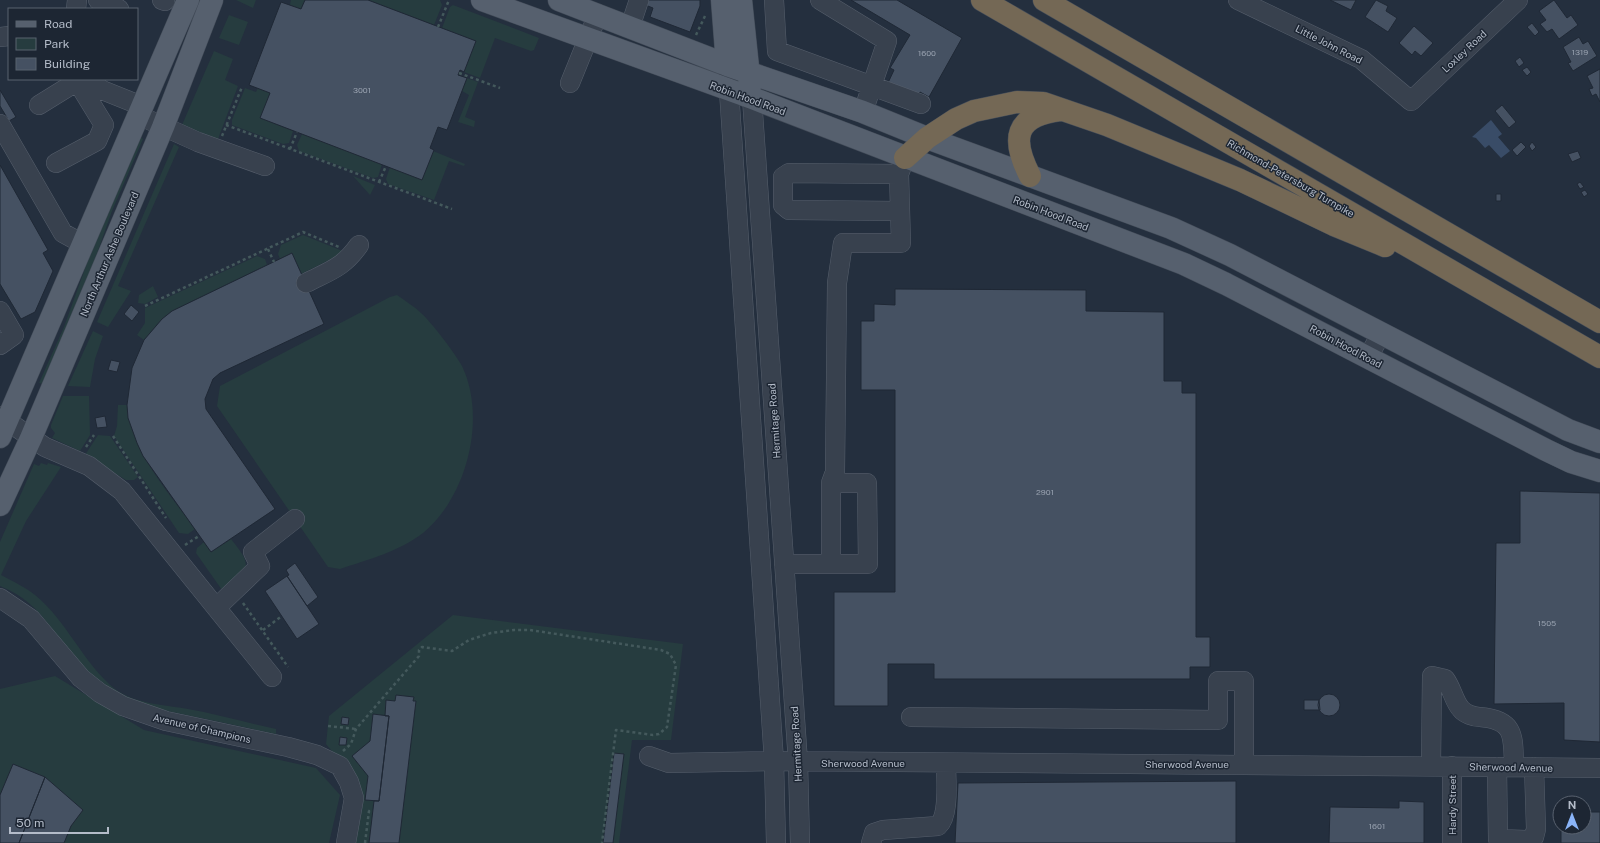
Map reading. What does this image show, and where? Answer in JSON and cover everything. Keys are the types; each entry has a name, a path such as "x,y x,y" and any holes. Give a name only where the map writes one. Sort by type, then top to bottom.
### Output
{"highway":[{"name":"Richmond-Petersburg Turnpike","path":"982,0 1600,357"},
{"path":"1044,0 1600,322"},
{"path":"902,166 927,138 956,119 988,107 1030,102 1043,103 1107,125 1240,180 1334,225 1462,278"},
{"path":"1030,176 1021,158 1019,146 1022,128 1027,121 1038,114 1061,110"}],"main road":[{"path":"2,425 83,244 188,0"},
{"name":"North Arthur Ashe Boulevard","path":"0,505 31,438 163,126 212,0"},
{"name":"Robin Hood Road","path":"482,0 587,40 752,98 902,166 1184,264 1226,284 1570,462 1600,471"},
{"path":"559,0 726,65 863,112 927,138 1171,228 1230,255 1568,430 1600,442"},
{"name":"Hermitage Road","path":"741,0 752,98"},
{"path":"714,7 726,65"}],"street":[{"path":"98,0 117,8"},
{"path":"630,27 639,0"},
{"path":"774,0 777,52 921,104"},
{"path":"820,0 887,41 863,112"},
{"name":"Little John Road","path":"1238,0 1361,59 1410,101"},
{"name":"Loxley Road","path":"1410,101 1518,0"},
{"path":"570,83 598,14"},
{"path":"726,65 729,90 774,761 776,843"},
{"path":"82,80 140,111 163,126 217,149 265,166"},
{"path":"39,105 82,80"},
{"path":"56,163 97,141 104,125 82,80"},
{"name":"Hermitage Road","path":"752,98 798,762 800,843"},
{"path":"0,124 63,233 83,244"},
{"path":"831,564 831,483 835,472 837,283 843,243 901,243 900,211 902,166 789,173 783,176 783,205 789,210 900,211"},
{"path":"306,283 341,265 349,259 356,249"},
{"path":"0,311 14,335 0,345"},
{"path":"1368,357 1381,334"},
{"path":"2,425 31,438 45,447 89,466 122,491 223,601 272,677"},
{"path":"784,564 868,564 867,483 831,483"},
{"path":"223,601 260,566 253,552 295,519"},
{"name":"Avenue of Champions","path":"0,598 31,619 82,678 100,693 123,706 166,721 317,755 340,766 349,782 354,798 346,843"},
{"path":"1431,766 1432,676 1446,679 1452,688 1455,700 1461,710 1473,717 1491,718 1504,722 1512,732 1505,767 1498,841 1529,840 1534,837 1534,767"},
{"path":"911,717 1218,720 1218,681 1244,682 1244,765"},
{"name":"Sherwood Avenue","path":"649,756 668,763 774,761 1600,768"},
{"path":"871,843 874,833 882,830 938,826 944,821 946,812 946,763"},
{"name":"Hardy Street","path":"1452,766 1452,843"}],"path":[{"path":"438,27 449,0"},
{"path":"694,39 714,7"},
{"path":"459,73 500,88"},
{"path":"217,149 242,87"},
{"path":"226,125 452,210"},
{"path":"290,149 297,132"},
{"path":"379,182 386,166"},
{"path":"144,306 303,232 356,249"},
{"path":"268,249 274,262"},
{"path":"113,436 168,521"},
{"path":"185,545 199,536"},
{"path":"181,540 190,551"},
{"path":"223,601 242,602 288,667"},
{"path":"263,630 282,616"},
{"path":"328,726 356,730 419,656 419,650 422,647 452,651 469,640 490,633 530,630 661,650 670,654 676,665 667,727 659,734 653,735 616,730 602,843"}],"green space":[{"path":"236,0 256,0 253,8"},
{"path":"291,0 305,0 301,9 290,5"},
{"path":"368,0 440,0 442,5 434,25"},
{"path":"453,5 539,38 534,50 531,51 495,38 480,78 464,72 476,41 442,28 450,7"},
{"path":"229,15 248,22 239,45 219,38"},
{"path":"214,51 233,59 225,80 238,86 218,139 182,125"},
{"path":"467,78 478,82 465,117 475,121 474,127 458,122 469,95 462,91"},
{"path":"245,88 256,92 258,88 270,93 261,118 293,131 289,143 283,144 232,125 232,120"},
{"path":"302,134 382,164 378,177 373,178 299,151 297,145"},
{"path":"140,137 143,139 112,211 75,316 44,384 39,383 64,327 100,227"},
{"path":"174,144 179,147 118,286 131,291 108,327 97,322"},
{"path":"433,151 465,164 464,166 449,161 434,200 388,184 386,179 390,167 422,179"},
{"path":"353,176 375,185 370,195"},
{"path":"303,235 345,252 301,274 292,253 280,259 278,254 281,245"},
{"path":"257,256 265,259 267,265 172,311 162,319 144,340 137,335 145,323 145,308"},
{"path":"153,286 158,297 145,304 138,303 139,295"},
{"path":"397,295 426,318 449,346 462,366 469,387 473,409 472,432 468,456 461,478 451,499 438,518 423,533 394,550 372,558 340,569 328,567 217,406 220,386 390,297"},
{"path":"93,331 103,336 95,359 90,387 68,386"},
{"path":"63,396 89,396 90,435 80,451 52,438 55,433 51,428 51,425"},
{"path":"118,405 127,405 130,423 144,455 163,486 195,529 188,534 179,533 114,436 117,426"},
{"path":"98,435 110,436 138,477 134,480 126,480 85,455"},
{"path":"41,463 47,465 48,463 61,467 26,521 1,575 31,592 46,605 104,679 123,694 141,701 199,711 276,729 276,734 156,708 142,704 115,692 102,684 78,662 50,626 29,603 0,586 0,542 34,464 39,466"},
{"path":"231,539 244,557 246,564 245,568 222,590 196,553 197,548 204,542 211,552"},
{"path":"453,615 683,644 671,740 632,740 619,843 350,843 360,785 326,744 329,716"},
{"path":"55,676 144,730 316,768 340,795 329,843 0,843 0,689"}],"water":[{"path":"1491,120 1502,134 1498,137 1510,151 1501,158 1489,145 1485,148 1476,138 1472,137"}],"building":[{"path":"305,0 368,0 476,41 464,72 460,70 458,75 467,78 447,130 438,127 430,148 434,150 422,180 260,118 270,93 249,85 281,2 301,9"},
{"path":"641,0 700,0 700,6 690,32 650,17 653,8 640,3"},
{"path":"851,0 897,0 962,38 929,97 920,92 918,95 887,85 894,70 890,68 910,35"},
{"path":"1330,0 1356,0 1351,10"},
{"path":"1376,0 1388,6 1386,11 1397,18 1388,32 1365,17"},
{"path":"1554,0 1567,18 1571,15 1578,25 1559,39 1552,29 1547,32 1540,24 1546,20 1539,11"},
{"path":"1532,23 1539,32 1535,36 1527,27"},
{"path":"1414,26 1433,43 1421,56 1415,51 1412,55 1399,43"},
{"path":"1579,37 1583,44 1588,41 1597,56 1573,71 1568,63 1571,62 1563,47"},
{"path":"1520,57 1524,63 1519,67 1515,61"},
{"path":"1527,67 1531,72 1527,76 1522,70"},
{"path":"1600,69 1600,102 1596,94 1592,96 1589,89 1593,88 1587,76"},
{"path":"0,90 16,117 9,121 0,106"},
{"path":"1502,105 1516,122 1509,128 1495,111"},
{"path":"1521,142 1526,147 1517,156 1512,150"},
{"path":"1532,142 1536,147 1532,151 1529,146"},
{"path":"1578,151 1581,158 1572,162 1568,154"},
{"path":"0,165 48,250 43,253 53,271 35,312 21,319 0,284"},
{"path":"1580,182 1584,187 1580,189 1577,184"},
{"path":"1585,190 1588,194 1584,197 1581,192"},
{"path":"1496,194 1501,194 1501,201 1496,201"},
{"path":"292,253 324,324 220,373 213,379 205,399 206,409 275,509 211,552 143,456 137,443 128,418 127,405 132,368 144,340 162,319 172,311"},
{"path":"895,289 1086,290 1086,311 1164,312 1164,381 1182,381 1182,393 1196,393 1196,637 1210,637 1210,667 1190,667 1190,679 934,679 934,664 888,664 888,706 834,706 834,592 895,592 895,390 861,390 861,321 874,321 874,304 895,305"},
{"path":"131,305 139,312 132,321 124,314"},
{"path":"111,360 120,362 117,372 108,370"},
{"path":"105,416 107,427 97,428 95,418"},
{"path":"1520,491 1600,493 1600,742 1564,740 1564,703 1494,704 1496,543 1520,543"},
{"path":"295,563 318,597 307,606 287,576 289,575 286,570"},
{"path":"287,576 319,624 297,639 265,591"},
{"path":"1329,694 1337,697 1340,705 1337,713 1329,716 1321,713 1318,705 1321,697"},
{"path":"396,695 414,697 413,701 416,701 399,843 369,843 374,801 379,801 389,716 385,716 386,700 395,701"},
{"path":"1304,700 1319,700 1320,710 1304,710"},
{"path":"373,714 389,716 379,801 365,800 368,776 352,756 370,741"},
{"path":"342,717 349,718 348,725 341,724"},
{"path":"340,737 347,738 346,745 339,745"},
{"path":"614,753 624,754 613,843 603,843"},
{"path":"13,764 45,777 19,843 0,843 0,795"},
{"path":"45,777 83,810 71,826 64,843 19,843"},
{"path":"1236,781 1236,843 955,843 958,783"},
{"path":"1399,801 1424,802 1424,843 1329,843 1330,807 1399,808"},
{"path":"1592,812 1600,812 1600,843 1561,843 1561,835 1592,835"}]}
